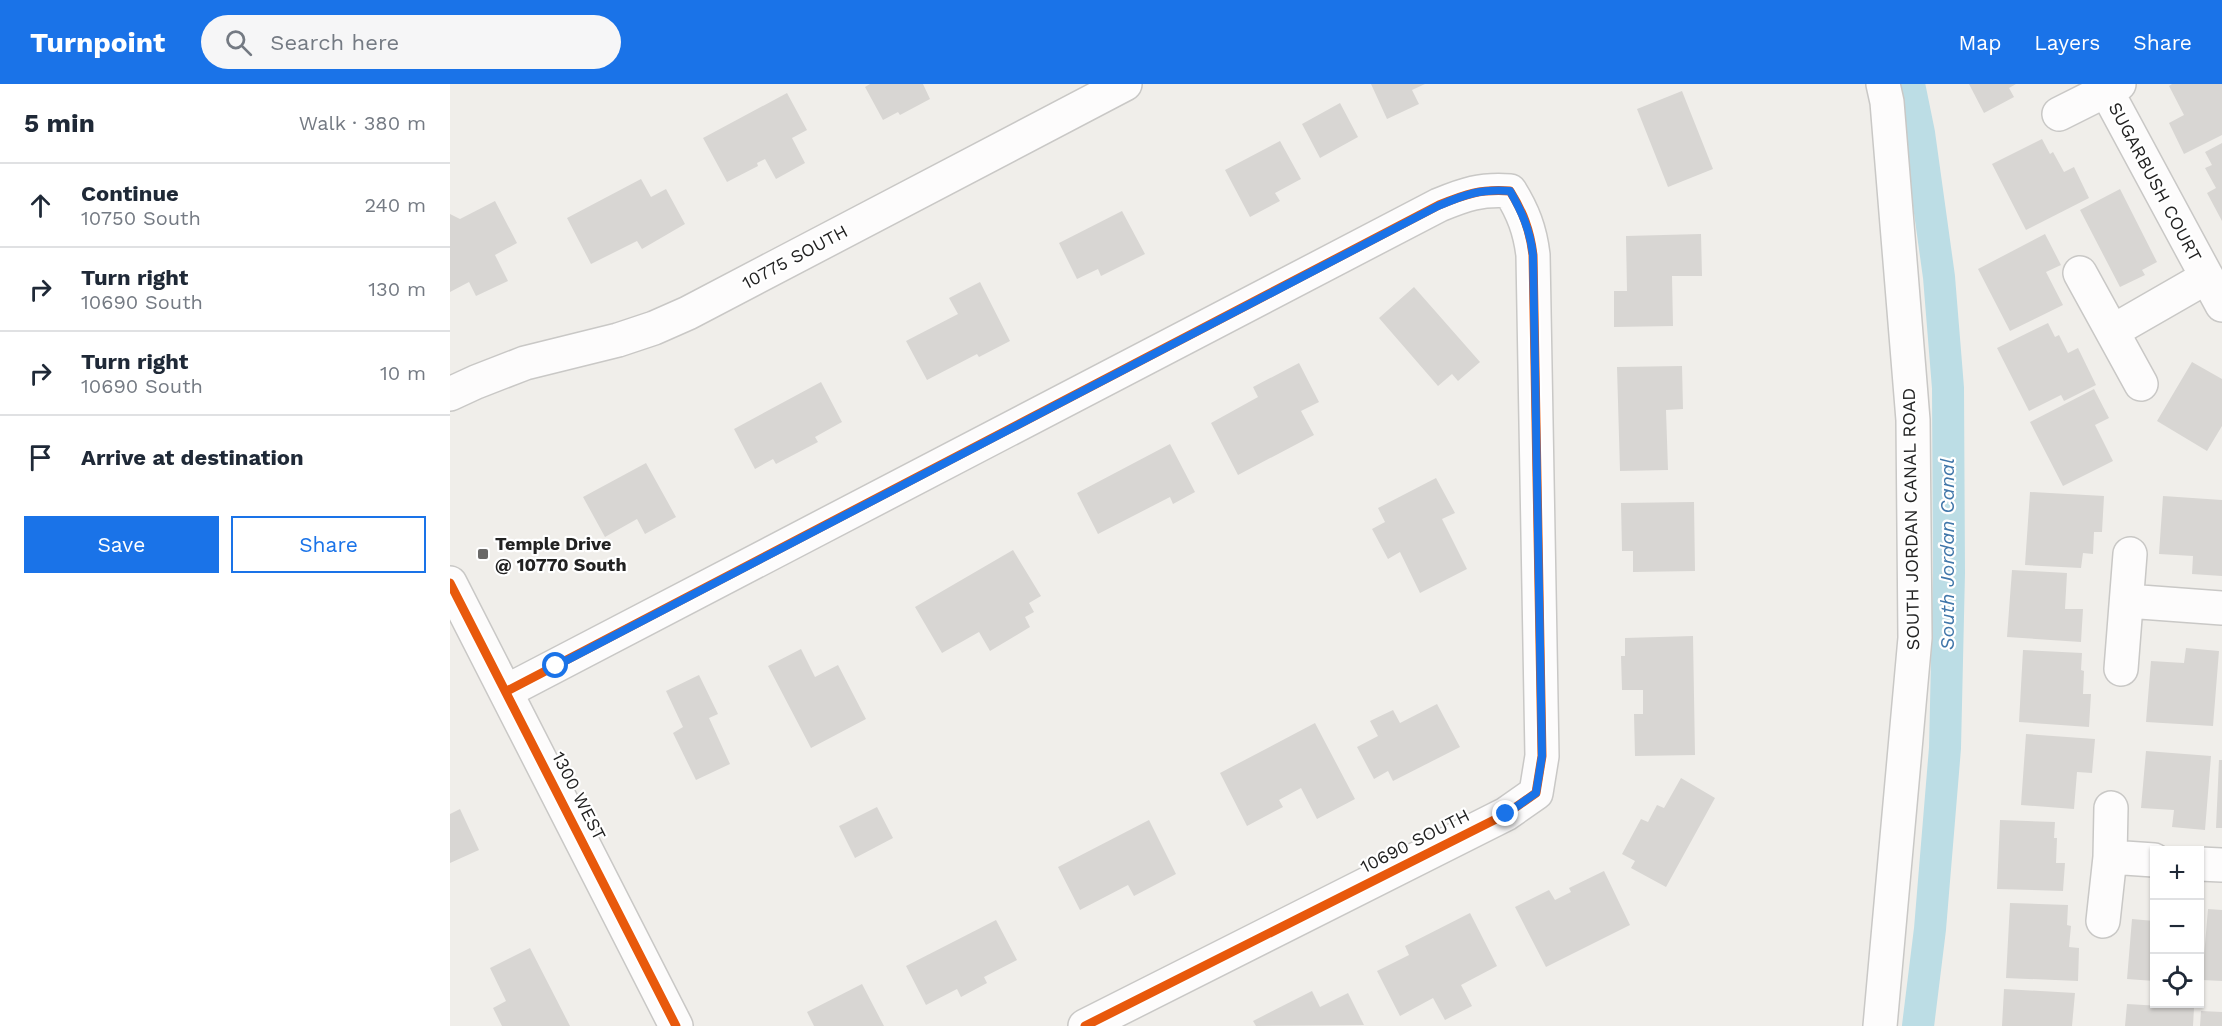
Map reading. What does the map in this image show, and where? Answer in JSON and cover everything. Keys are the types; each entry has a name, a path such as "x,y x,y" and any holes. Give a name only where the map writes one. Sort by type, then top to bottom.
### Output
{"street":[{"name":"10775 SOUTH","path":"450,394 525,363 618,340 688,314 1125,84"},
{"name":"SOUTH JORDAN CANAL ROAD","path":"1880,1026 1915,638 1913,420 1887,102 1883,84"},
{"name":"SUGARBUSH COURT","path":"2059,114 2112,87 2214,291"},
{"name":"10690 SOUTH","path":"507,691 1438,206 1464,195 1487,189 1510,191 1522,211 1530,232 1533,255 1542,756 1536,793 1506,814 1085,1026"},
{"path":"2080,273 2141,384"},
{"path":"2113,331 2214,291"},
{"path":"2121,669 2130,554"},
{"name":"1300 WEST","path":"450,582 676,1026"},
{"path":"2127,601 2222,608"},
{"path":"2103,921 2110,857 2111,808"},
{"path":"2110,857 2150,860"},
{"path":"2204,864 2222,865"}],"building":[{"path":"870,84 923,84 930,99 900,115 898,112 883,120 865,87"},
{"path":"1371,84 1425,84 1412,90 1419,104 1387,119"},
{"path":"1969,84 2016,84 2009,88 2014,97 1984,113"},
{"path":"2172,84 2222,84 2222,135 2184,154 2169,123 2184,115 2169,86"},
{"path":"1682,91 1713,169 1668,187 1637,109"},
{"path":"787,93 807,130 792,138 805,163 776,179 765,159 757,163 758,166 727,182 703,138"},
{"path":"1340,103 1358,137 1320,158 1302,124"},
{"path":"2042,139 2050,154 2053,152 2064,172 2074,167 2089,198 2026,230 1992,164"},
{"path":"1280,141 1301,179 1275,193 1280,201 1250,217 1225,170"},
{"path":"2222,143 2222,221 2207,193 2216,188 2205,168 2212,165 2205,152"},
{"path":"641,179 651,197 666,189 685,224 642,249 637,241 591,264 567,218"},
{"path":"2120,189 2157,262 2142,270 2145,275 2120,287 2080,210"},
{"path":"495,201 517,243 495,255 508,281 476,296 469,282 450,292 450,214 460,219"},
{"path":"1122,211 1145,254 1101,276 1098,269 1077,279 1059,243"},
{"path":"1701,234 1702,276 1672,276 1673,326 1614,327 1614,291 1627,291 1626,236"},
{"path":"2045,234 2061,265 2046,272 2063,305 2010,331 1978,269"},
{"path":"980,282 1010,341 979,357 977,354 927,380 906,341 958,314 949,298"},
{"path":"1414,287 1480,362 1458,381 1452,374 1438,386 1379,318"},
{"path":"2048,323 2055,337 2059,335 2068,353 2078,348 2096,385 2064,401 2061,395 2029,411 1997,348"},
{"path":"2192,362 2222,379 2222,426 2207,451 2157,421"},
{"path":"1299,363 1319,402 1301,411 1314,435 1238,475 1211,423 1258,397 1253,387"},
{"path":"1682,366 1683,409 1666,410 1668,470 1620,471 1617,367"},
{"path":"821,382 842,422 815,437 818,442 776,464 773,459 755,469 734,429"},
{"path":"2094,389 2109,418 2095,425 2113,461 2063,486 2030,422"},
{"path":"1170,444 1195,492 1173,504 1170,497 1098,534 1077,493"},
{"path":"646,463 676,517 645,534 637,519 605,537 583,497"},
{"path":"1436,478 1455,513 1442,519 1467,569 1420,593 1400,552 1388,559 1372,529 1385,522 1378,508"},
{"path":"2030,492 2104,496 2102,532 2094,532 2093,554 2083,553 2081,568 2025,565"},
{"path":"2163,496 2222,500 2222,576 2192,574 2193,556 2159,554"},
{"path":"1694,502 1695,571 1633,572 1633,551 1622,551 1621,503"},
{"path":"1013,550 1041,596 1029,603 1034,612 1025,617 1030,627 990,651 979,632 942,653 915,607"},
{"path":"2012,570 2067,573 2065,609 2083,609 2081,642 2007,637"},
{"path":"1693,636 1695,755 1635,756 1634,714 1643,714 1643,690 1622,690 1621,656 1625,656 1625,638"},
{"path":"2186,648 2219,651 2213,726 2146,722 2151,661 2184,663"},
{"path":"801,649 815,677 838,665 866,719 811,748 768,666"},
{"path":"2023,650 2082,653 2083,694 2091,694 2089,727 2019,722"},
{"path":"699,675 718,714 709,718 730,764 696,780 673,733 683,727 666,691"},
{"path":"1437,704 1460,747 1393,781 1388,771 1374,779 1357,747 1378,736 1370,721 1393,710 1400,723"},
{"path":"1315,723 1355,799 1317,819 1301,788 1279,800 1283,807 1247,826 1220,773"},
{"path":"2026,734 2095,739 2092,773 2077,772 2074,809 2021,805"},
{"path":"2146,751 2211,756 2205,830 2172,827 2174,810 2141,808"},
{"path":"2219,760 2222,760 2222,828 2216,828"},
{"path":"1681,778 1715,798 1666,887 1631,868 1635,861 1622,854 1641,819 1648,822 1657,805 1664,808"},
{"path":"877,807 893,838 855,858 839,826"},
{"path":"460,809 479,850 450,863 450,814"},
{"path":"1149,820 1176,874 1134,896 1128,885 1080,910 1058,867"},
{"path":"2000,820 2055,822 2056,863 2065,863 2063,891 1997,889"},
{"path":"1604,871 1630,925 1546,967 1515,907 1549,890 1555,900 1571,892 1569,888"},
{"path":"2010,903 2068,905 2067,925 2071,926 2069,947 2079,948 2078,981 2006,978"},
{"path":"2208,909 2222,910 2222,981 2204,980"},
{"path":"1470,913 1497,966 1461,985 1472,1006 1445,1020 1433,998 1400,1016 1377,971 1409,955 1405,946"},
{"path":"2132,919 2150,921 2150,981 2127,979"},
{"path":"996,920 1017,960 984,977 987,983 961,997 957,989 926,1005 906,966"},
{"path":"530,948 570,1026 502,1026 493,1008 506,1001 490,968"},
{"path":"862,984 884,1026 814,1026 807,1012"},
{"path":"2004,989 2075,993 2072,1026 2002,1026"},
{"path":"1312,991 1320,1007 1348,993 1364,1025 1256,1026 1253,1021"},
{"path":"2127,1004 2150,1005 2150,1008 2194,1008 2193,1026 2125,1026"},
{"path":"2201,1011 2222,1012 2222,1026 2200,1026"}],"waterway":[{"name":"South Jordan Canal","path":"1909,84 1919,133 1939,277 1948,388 1949,573 1945,748 1930,929 1918,1026"}],"cycle path":[{"path":"507,691 1439,205 1473,193 1510,191 1525,222 1533,255 1542,756 1536,793 1506,814 1085,1026"},
{"path":"450,583 676,1026"}],"place":[{"name":"Temple Drive @ 10770 South","path":"483,554"}],"route":[{"path":"556,666 1438,206 1464,195 1487,189 1510,191 1522,211 1530,232 1533,255 1542,756 1536,793 1506,814"}]}
